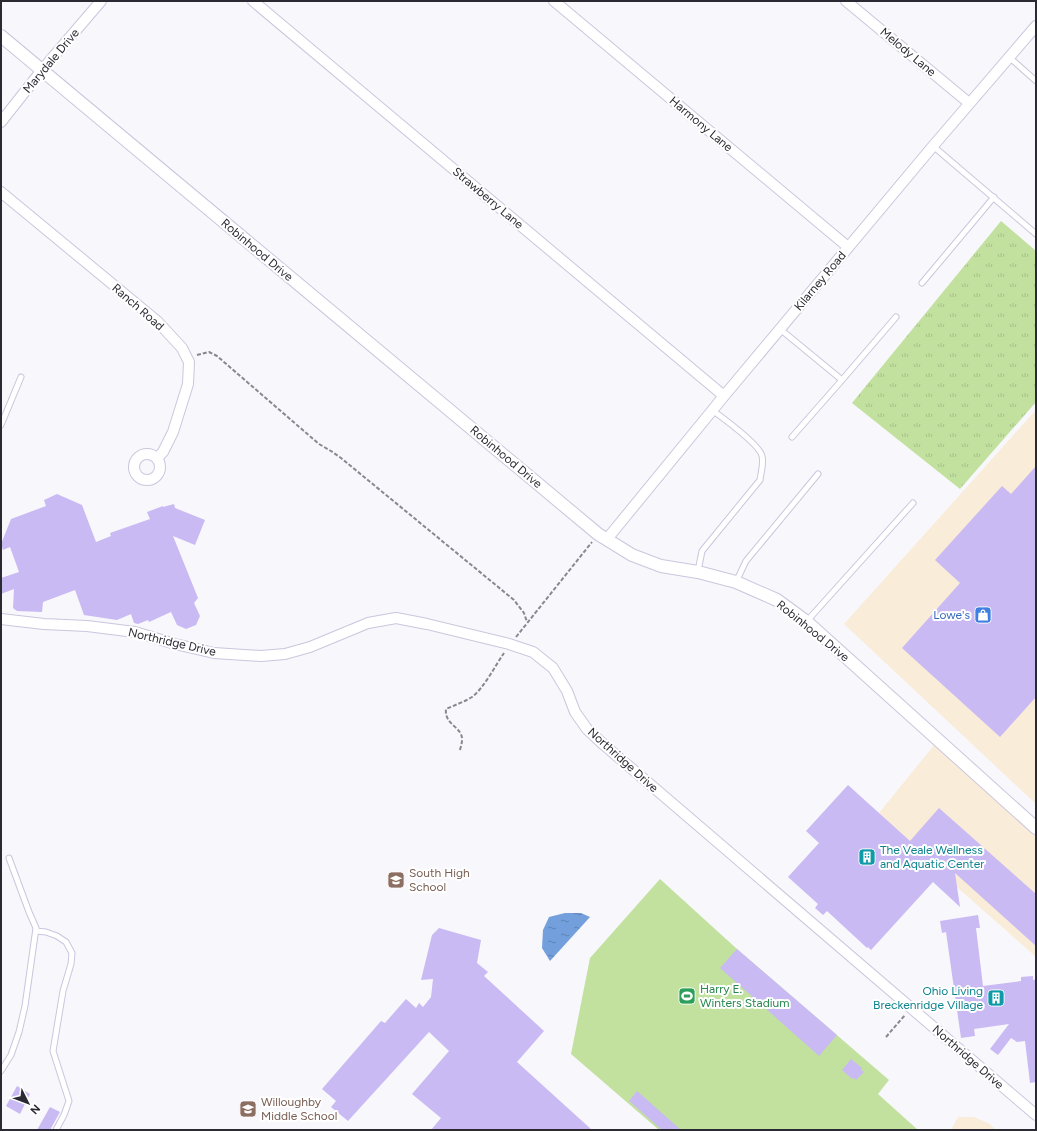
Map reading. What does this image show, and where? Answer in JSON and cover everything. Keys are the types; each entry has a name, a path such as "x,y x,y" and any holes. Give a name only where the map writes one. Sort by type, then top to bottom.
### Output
{"street":[{"name":"Marydale Drive","path":"1,122 42,70 101,1"},
{"name":"Strawberry Lane","path":"253,1 724,396"},
{"name":"Harmony Lane","path":"554,1 848,247"},
{"name":"Melody Lane","path":"846,1 969,103"},
{"name":"Kilarney Road","path":"607,539 848,247 1036,26"},
{"name":"Robinhood Drive","path":"1,36 598,534 632,555 661,566 698,572 736,582 777,600 807,622 1036,828"},
{"name":"Ranch Road","path":"1,192 157,321 182,348 188,359"},
{"path":"157,458 163,452 173,432 188,384 188,359"},
{"name":"Northridge Drive","path":"1,619 44,624 87,626 135,632 175,644 214,653 261,656 285,654 310,647 368,623 396,618 509,644 533,652 553,668 567,691 575,712 587,729 602,744 1036,1115"}],"lane":[{"path":"1009,57 1036,81"},
{"path":"933,146 1036,234"},
{"path":"922,283 994,197"},
{"path":"792,437 896,317"},
{"path":"780,329 842,380"},
{"path":"1,426 21,377"},
{"path":"698,572 702,551 760,480 762,468 762,454 756,445 712,410"},
{"path":"736,582 746,561 818,474"},
{"path":"807,622 914,503"},
{"path":"1,1071 11,1055 19,1032 25,1006 36,930 10,858"},
{"path":"36,930 57,936 66,942 72,953 71,964 63,991 53,1051 69,1101 56,1130"}],"path":[{"path":"188,359 209,352 217,356 319,444 341,458 478,569 514,600 524,613 527,622"},
{"path":"886,1037 911,1008"}],"shaded area":[{"path":"1036,410 1036,804 844,624"},
{"path":"935,744 1036,835 1036,957 941,873 879,813"},
{"path":"958,1117 974,1117 990,1124 996,1130 951,1130"}],"green space":[{"path":"1001,221 1036,251 1036,402 960,489 852,403"},
{"name":"Harry E. Winters Stadium","path":"660,879 737,949 889,1080 878,1094 918,1130 659,1130 571,1054 590,958"}],"water":[{"path":"565,913 581,913 590,917 550,961 542,948 543,930 549,917"}],"building":[{"name":"Lowe's","path":"1036,466 1036,697 1000,737 902,648 960,583 935,560 1002,486 1011,494"},
{"path":"57,494 82,505 96,542 111,536 110,533 150,519 147,512 163,506 174,504 175,508 205,520 195,545 173,536 198,598 194,603 200,616 196,625 186,629 177,625 171,612 149,622 148,620 138,624 134,623 131,614 117,620 84,615 75,590 43,602 42,612 17,611 13,608 14,589 1,594 1,578 19,572 10,547 3,550 1,544 11,519 46,506 44,500"},
{"name":"The Veale Wellness and Aquatic Center","path":"848,785 910,841 939,808 1036,894 1036,946 955,873 960,907 933,882 871,950 827,911 823,915 815,908 818,904 788,877 819,843 806,831"},
{"name":"Ohio Living Breckenridge Village","path":"978,915 980,928 976,928 983,986 1021,981 1021,977 1033,976 1033,980 1036,979 1036,1082 1030,1083 1025,1041 1017,1042 1011,1038 998,1055 990,1049 1009,1024 974,1029 975,1036 961,1038 946,932 942,933 940,921"},
{"path":"439,928 481,940 477,963 488,972 484,976 544,1031 517,1062 592,1130 431,1130 441,1118 412,1094 449,1051 429,1032 348,1121 331,1107 336,1101 322,1089 381,1021 385,1023 406,999 416,1008 419,1003 423,1007 431,997 433,979 421,980 432,935"},
{"path":"737,949 837,1035 819,1056 720,968"},
{"path":"851,1059 862,1068 861,1070 864,1072 856,1080 854,1078 852,1079 842,1070"},
{"path":"17,1086 30,1094 20,1114 6,1106"},
{"path":"637,1091 681,1130 662,1130 629,1101"},
{"path":"50,1107 60,1112 50,1130 37,1130"}],"place":[{"name":"Lowe's","path":"983,615"},
{"name":"The Veale Wellness and Aquatic Center","path":"867,857"},
{"name":"South High School","path":"396,880"},
{"name":"Harry E. Winters Stadium","path":"687,996"},
{"name":"Ohio Living Breckenridge Village","path":"996,998"},
{"name":"Willoughby Middle School","path":"248,1109"}]}
